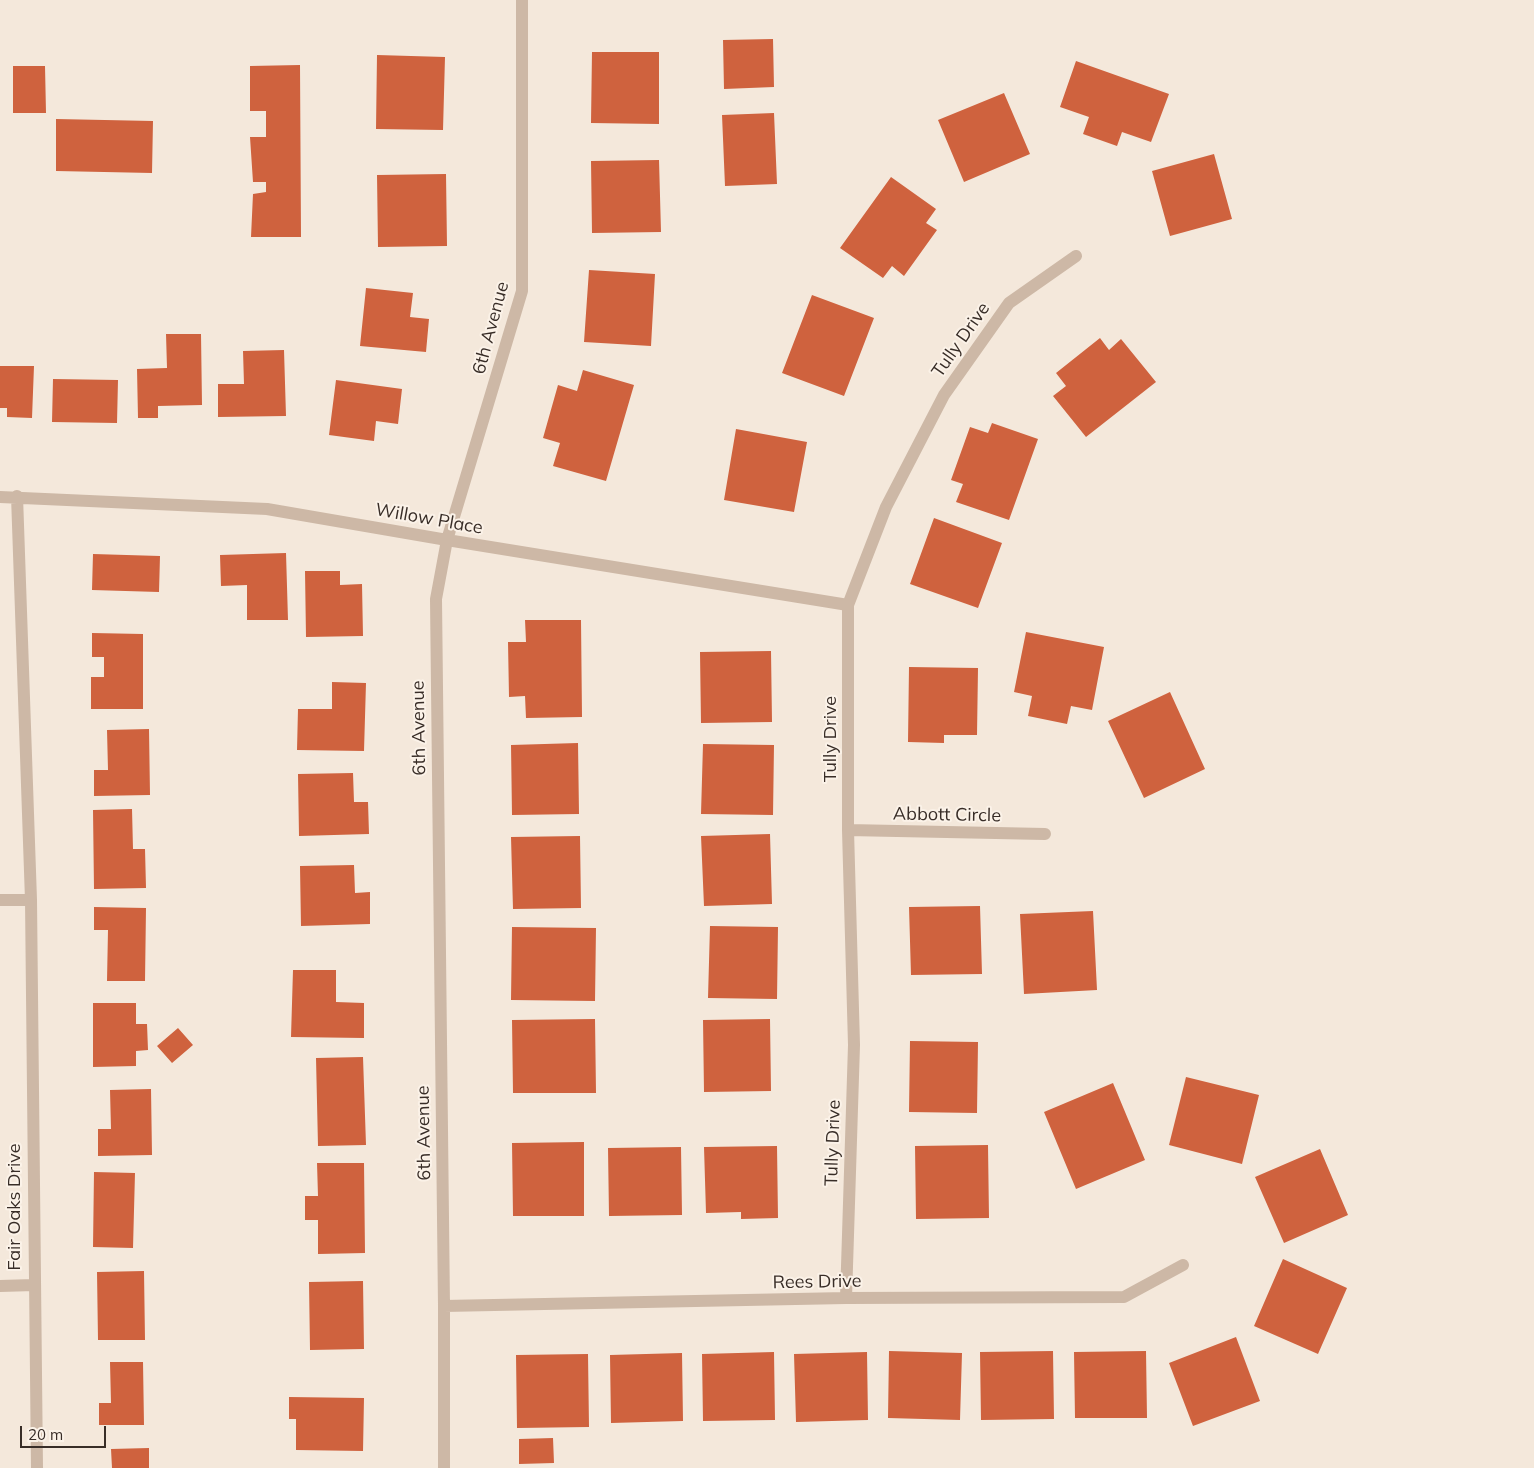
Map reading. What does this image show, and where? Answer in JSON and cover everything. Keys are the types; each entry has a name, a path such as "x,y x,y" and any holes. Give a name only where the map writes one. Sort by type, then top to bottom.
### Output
{"street":[{"name":"6th Avenue","path":"444,1468 436,599 446,540 522,291 522,0"},
{"name":"Tully Drive","path":"846,1298 854,1045 848,830 848,605 886,507 944,395 1009,303 1076,256"},
{"name":"Willow Place","path":"0,497 17,496 267,509 848,605"},
{"name":"Fair Oaks Drive","path":"17,496 31,900 37,1468"},
{"name":"Abbott Circle","path":"848,830 1045,834"},
{"path":"0,900 31,900"},
{"name":"Rees Drive","path":"444,1306 846,1298 1124,1296 1183,1265"},
{"path":"0,1286 34,1286"}],"building":[{"path":"773,39 774,87 724,89 723,40"},
{"path":"592,52 659,52 659,124 591,123"},
{"path":"377,55 445,57 443,130 376,129"},
{"path":"1076,61 1169,94 1151,142 1122,132 1117,146 1083,134 1089,117 1060,107"},
{"path":"300,65 301,237 251,237 253,194 266,192 266,182 253,182 250,137 266,137 266,111 250,111 250,66"},
{"path":"13,66 45,66 46,113 13,113"},
{"path":"1004,93 1030,154 964,182 938,120"},
{"path":"774,113 777,184 725,186 722,115"},
{"path":"56,119 153,121 152,173 56,171"},
{"path":"1214,154 1232,219 1170,236 1152,171"},
{"path":"659,160 661,232 592,233 591,161"},
{"path":"446,174 447,246 378,247 377,175"},
{"path":"891,177 936,209 926,223 937,230 904,276 892,266 883,278 840,248"},
{"path":"589,270 655,274 651,346 584,342"},
{"path":"366,288 413,293 410,317 429,319 426,352 360,346"},
{"path":"812,295 874,318 844,396 782,373"},
{"path":"166,334 201,334 202,405 158,406 158,418 138,418 137,369 167,368"},
{"path":"1100,338 1109,350 1121,339 1156,382 1086,437 1053,396 1066,386 1056,373"},
{"path":"284,350 286,416 218,417 218,384 244,384 243,351"},
{"path":"0,366 34,366 32,418 7,417 7,408 0,408"},
{"path":"583,370 634,385 606,481 553,466 560,443 543,438 558,385 577,391"},
{"path":"53,379 118,380 117,423 52,422"},
{"path":"336,380 402,389 398,424 376,421 374,441 329,435"},
{"path":"992,423 1038,439 1009,520 956,502 963,484 951,480 970,427 988,433"},
{"path":"736,429 807,442 794,512 724,500"},
{"path":"934,518 1002,543 978,608 910,584"},
{"path":"286,553 288,620 247,620 247,585 221,586 220,555"},
{"path":"93,554 160,556 159,592 92,590"},
{"path":"305,571 340,571 340,585 362,584 363,636 306,637"},
{"path":"525,620 581,620 582,717 526,718 525,696 509,697 508,642 526,642"},
{"path":"1026,632 1104,647 1092,710 1071,706 1067,724 1028,716 1032,696 1014,692"},
{"path":"92,633 143,634 143,709 91,709 91,677 104,677 104,657 92,657"},
{"path":"771,651 772,722 701,723 700,652"},
{"path":"909,667 978,668 977,735 944,735 944,743 908,742"},
{"path":"332,682 366,683 364,751 297,750 298,709 332,709"},
{"path":"1170,692 1205,769 1144,798 1108,721"},
{"path":"149,729 150,795 94,796 94,770 108,770 107,730"},
{"path":"578,743 579,814 512,815 511,745"},
{"path":"703,744 774,745 773,815 701,814"},
{"path":"353,773 354,802 368,802 369,834 299,836 298,774"},
{"path":"132,809 133,849 145,849 146,888 94,889 93,810"},
{"path":"770,834 772,904 704,906 701,836"},
{"path":"580,836 581,908 513,909 511,837"},
{"path":"354,865 355,893 370,892 370,924 301,926 300,866"},
{"path":"980,906 982,974 911,975 909,907"},
{"path":"94,907 146,908 145,981 107,981 108,930 94,930"},
{"path":"1093,911 1097,990 1024,994 1020,914"},
{"path":"710,926 778,927 777,999 708,998"},
{"path":"512,927 596,928 595,1001 511,1000"},
{"path":"293,970 336,970 336,1002 364,1003 364,1038 291,1037"},
{"path":"93,1003 136,1003 136,1024 147,1024 148,1050 136,1051 136,1066 93,1067"},
{"path":"595,1019 596,1093 513,1093 512,1020"},
{"path":"770,1019 771,1091 704,1092 703,1020"},
{"path":"178,1028 193,1045 172,1063 157,1046"},
{"path":"910,1041 978,1042 977,1113 909,1112"},
{"path":"363,1057 366,1145 318,1146 316,1058"},
{"path":"1186,1077 1259,1095 1242,1164 1169,1145"},
{"path":"1113,1083 1145,1160 1076,1189 1044,1112"},
{"path":"151,1089 152,1155 98,1156 98,1129 111,1129 110,1090"},
{"path":"584,1142 584,1216 513,1216 512,1143"},
{"path":"988,1145 989,1218 916,1219 915,1146"},
{"path":"777,1146 778,1218 741,1219 741,1212 706,1213 704,1147"},
{"path":"681,1147 682,1215 609,1216 608,1148"},
{"path":"1320,1149 1348,1215 1284,1243 1255,1177"},
{"path":"317,1163 364,1163 365,1253 318,1254 318,1220 305,1220 305,1196 318,1196"},
{"path":"94,1172 135,1173 133,1248 93,1247"},
{"path":"1283,1259 1347,1288 1318,1354 1254,1326"},
{"path":"144,1271 145,1340 98,1340 97,1272"},
{"path":"363,1281 364,1349 310,1350 309,1282"},
{"path":"1236,1337 1260,1401 1193,1426 1169,1363"},
{"path":"889,1351 962,1353 960,1420 888,1418"},
{"path":"1053,1351 1054,1419 981,1420 980,1352"},
{"path":"1146,1351 1147,1418 1075,1418 1074,1352"},
{"path":"774,1352 775,1420 703,1421 702,1354"},
{"path":"867,1352 868,1420 796,1422 794,1354"},
{"path":"682,1353 683,1421 611,1423 610,1355"},
{"path":"588,1354 589,1427 517,1428 516,1355"},
{"path":"110,1362 143,1362 144,1425 99,1425 99,1403 111,1403"},
{"path":"289,1397 364,1398 363,1451 296,1450 296,1419 289,1419"},
{"path":"553,1438 554,1463 519,1464 519,1439"},
{"path":"149,1448 149,1468 112,1468 111,1449"}]}
